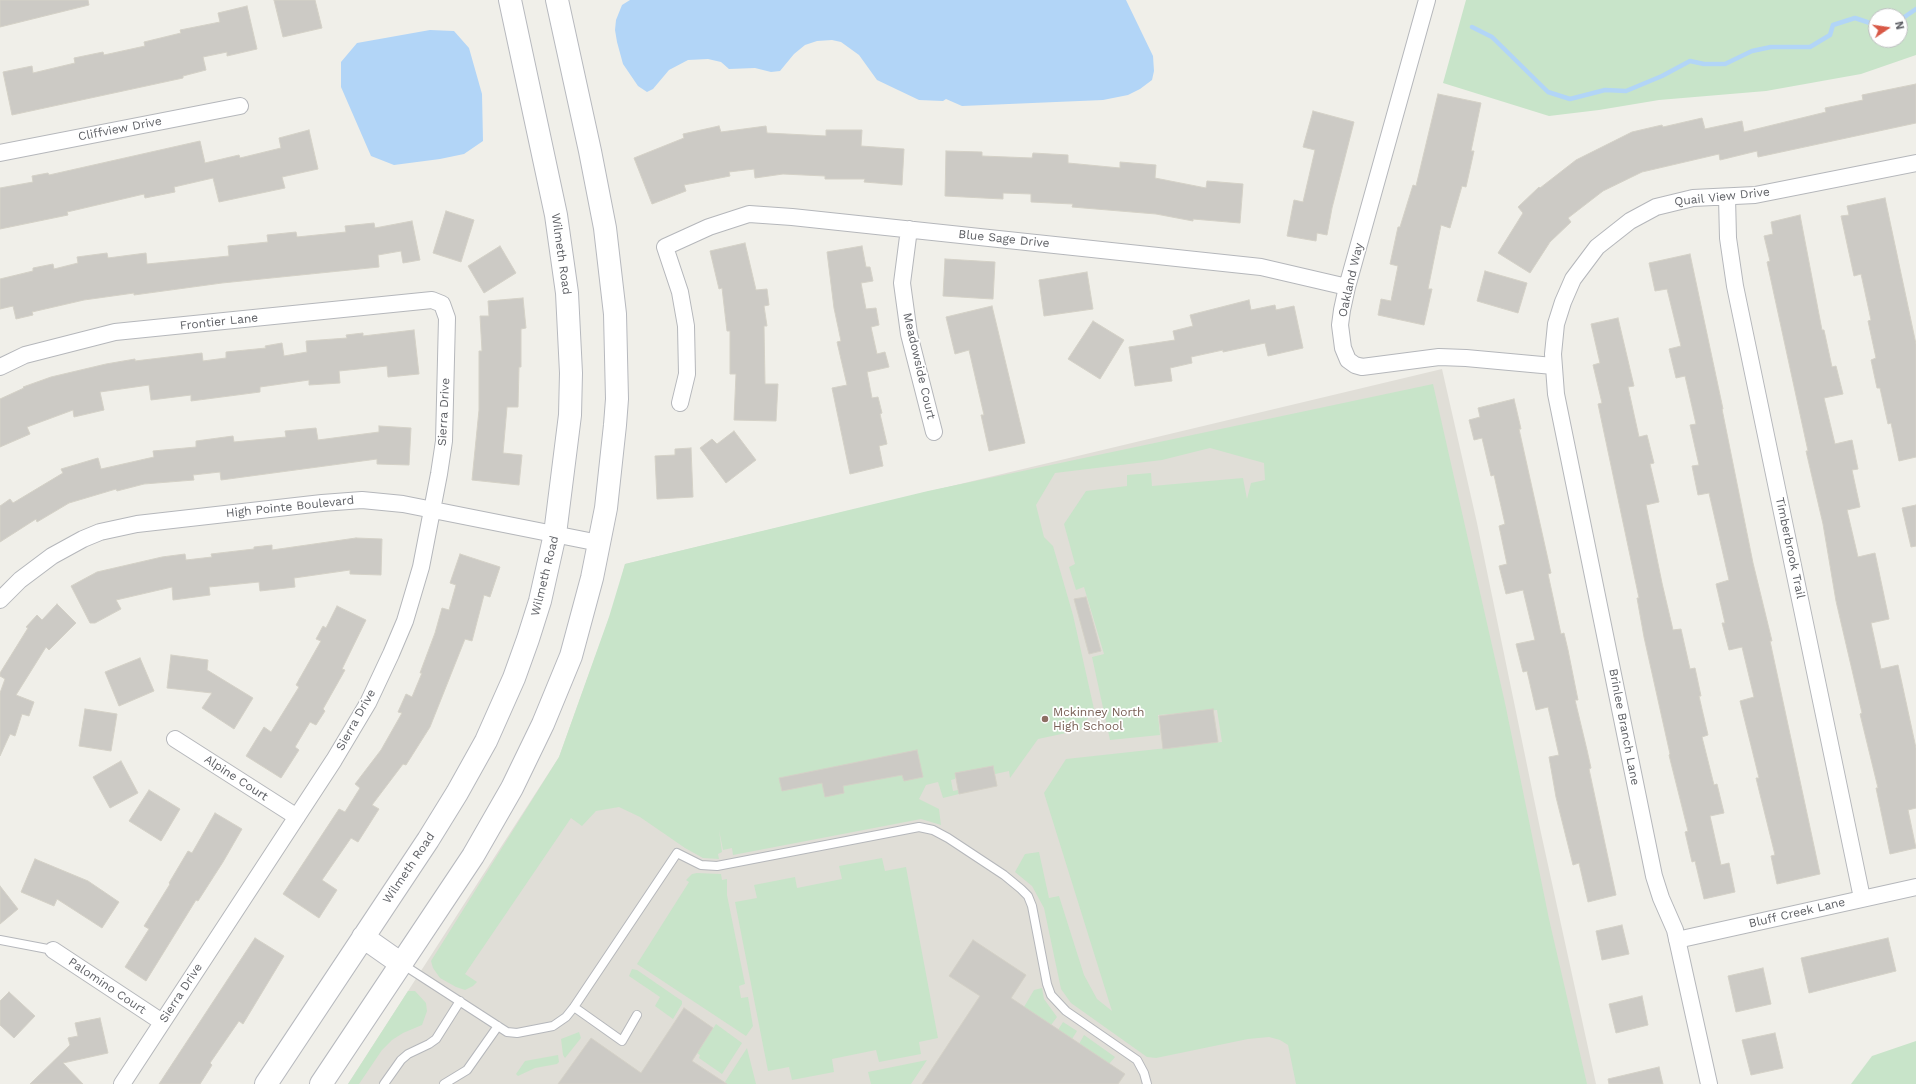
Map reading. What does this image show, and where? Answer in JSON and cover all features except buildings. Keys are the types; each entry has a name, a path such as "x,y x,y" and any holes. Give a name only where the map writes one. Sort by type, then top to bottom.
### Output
{"main road":[{"name":"Wilmeth Road","path":"266,1084 444,815 486,741 514,678 528,639 540,601 556,534 570,415 571,365 567,293 556,215 510,0"},
{"path":"321,1084 400,963 473,856 497,817 530,753 571,656 582,619 599,543 610,482 617,399 615,307 610,258 598,192 557,0"},
{"path":"363,937 400,963"}],"street":[{"name":"Oakland Way","path":"1427,0 1347,287 1342,310 1340,340 1345,354 1354,365 1369,368 1411,360 1454,357 1553,366"},
{"name":"Cliffview Drive","path":"0,153 240,106"},
{"name":"Quail View Drive","path":"1553,366 1556,324 1563,302 1580,268 1597,247 1630,221 1656,207 1667,203 1693,198 1756,195 1916,163"},
{"name":"Timberbrook Trail","path":"1727,197 1730,253 1735,286 1862,898"},
{"name":"Blue Sage Drive","path":"680,403 687,374 686,326 680,292 665,247 709,227 749,214 792,216 1261,267 1347,287"},
{"name":"Meadowside Court","path":"909,229 902,283 909,334 934,432"},
{"name":"Frontier Lane","path":"0,367 25,355 115,332 432,300 442,304"},
{"name":"Sierra Drive","path":"122,1084 297,817 368,703 391,654 413,594 421,567 433,509 444,440 447,318 442,304"},
{"name":"Brinlee Branch Lane","path":"1553,366 1556,394 1654,876 1661,898 1673,923 1709,1084"},
{"name":"High Pointe Boulevard","path":"1,596 52,556 83,539 115,528 137,524 344,501 382,501 433,509 599,543"},
{"name":"Alpine Court","path":"174,739 297,817"},
{"name":"Bluff Creek Lane","path":"1677,940 1916,887"},
{"name":"Palomino Court","path":"53,950 162,1022"}],"lane":[{"path":"400,963 507,1032 517,1033 553,1026 566,1017 574,1007 677,853 701,865 717,866 919,827 934,830 948,838 1004,875 1028,896 1032,906 1047,984 1051,995 1066,1011 1137,1060 1144,1073 1147,1084"},
{"path":"0,940 53,950"},
{"path":"384,1084 395,1067 404,1057 436,1039 460,1001"},
{"path":"574,1007 622,1041 637,1015"},
{"path":"444,1084 467,1070 498,1026"}],"shaded area":[{"name":"Mckinney North High School","path":"1442,369 1477,523 1541,833 1596,1084 348,1084 559,757 616,599 625,564"}],"green space":[{"path":"1466,0 1916,0 1916,55 1861,74 1766,91 1659,100 1599,110 1549,116 1443,83"},
{"name":"Mckinney North High School","path":"1433,384 1505,703 1549,919 1587,1084 1296,1084 1288,1045 1280,1040 1269,1037 1248,1039 1156,1058 1147,1057 1071,1003 1061,989 1044,908 1032,886 1015,872 1025,854 1039,852 1049,898 1059,896 1084,975 1097,999 1112,1011 1044,793 1066,759 1222,742 1217,710 1158,715 1160,735 1110,740 1092,657 1104,654 1084,587 1076,590 1069,567 1075,564 1064,524 1086,491 1127,486 1127,475 1151,473 1152,486 1243,478 1247,499 1251,483 1265,480 1264,463 1210,448 1162,460 1055,473 1036,505 1044,537 1053,546 1073,615 1094,709 1080,730 1038,739 1010,778 1009,771 995,774 993,766 955,773 955,779 951,780 953,791 958,790 959,794 943,798 938,782 926,785 919,799 939,809 941,825 921,819 733,855 732,848 723,850 719,830 722,852 718,854 719,859 703,858 685,848 640,817 619,807 596,811 582,826 571,818 465,974 477,982 465,990 440,978 433,968 431,961 559,757 609,617 625,564 928,491"},
{"path":"882,858 885,871 906,867 938,1038 919,1042 921,1054 879,1062 876,1050 832,1059 834,1072 792,1080 789,1067 768,1071 735,902 757,898 754,885 795,877 797,888 842,879 839,866"},
{"path":"692,874 721,874 722,880 727,879 727,895 745,984 739,986 741,998 748,997 753,1026 746,1036 637,964 689,882 686,880"},
{"path":"632,969 637,970 682,1001 682,1004 673,1019 655,1006 660,997 629,976"},
{"path":"1042,988 1044,999 1057,1017 1051,1025 1024,1007 1034,990"},
{"path":"408,991 415,991 426,1003 427,1011 422,1025 403,1033 392,1040 382,1050 359,1084 348,1084"},
{"path":"1063,1022 1077,1031 1072,1039 1058,1030"},
{"path":"716,1024 742,1043 722,1074 699,1058 700,1055 697,1053"},
{"path":"579,1032 581,1038 565,1058 563,1055 561,1039"},
{"path":"1084,1035 1115,1057 1109,1064 1079,1044"},
{"path":"1916,1041 1916,1084 1851,1084 1872,1056"},
{"path":"747,1048 756,1084 727,1084 725,1082"},
{"path":"558,1055 559,1062 557,1064 535,1068 518,1076 516,1074 525,1061"},
{"path":"927,1060 911,1084 871,1084 868,1072"}],"water":[{"path":"630,0 1126,0 1153,56 1154,71 1152,80 1140,89 1128,95 1103,100 962,106 946,99 943,101 919,100 877,80 859,55 841,42 832,40 817,41 805,45 794,54 780,71 771,72 755,68 729,69 721,62 708,59 688,60 669,70 653,89 647,92 638,86 623,64 617,42 615,30 616,20 622,5"},
{"path":"430,30 454,31 469,48 482,94 483,141 464,154 440,159 394,165 371,156 341,87 341,62 357,43"}],"waterway":[{"path":"1908,14 1916,9"},
{"path":"1472,27 1492,37 1548,92 1570,99 1605,90 1626,91 1662,76 1690,61 1704,64 1725,64 1752,51 1771,47 1810,47 1830,35 1833,25 1855,18 1868,22"}],"place":[{"name":"Mckinney North High School","path":"1045,719"}]}
